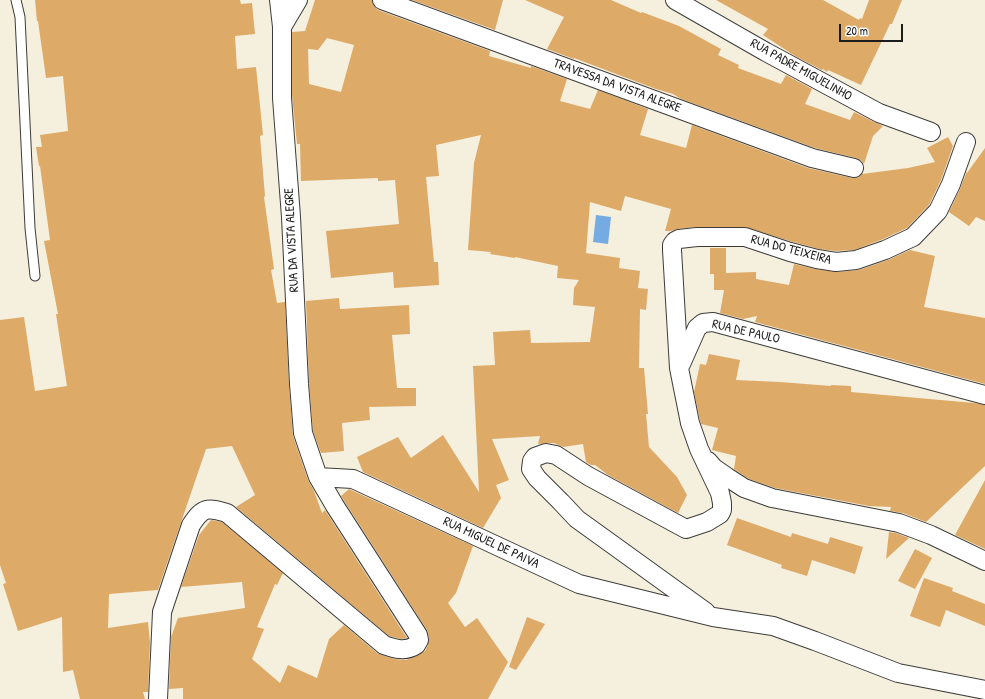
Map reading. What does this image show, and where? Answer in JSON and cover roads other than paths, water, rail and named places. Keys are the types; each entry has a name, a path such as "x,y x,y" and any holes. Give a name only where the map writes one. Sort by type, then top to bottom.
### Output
{"street":[{"name":"RUA DA VISTA ALEGRE","path":"279,0 282,27 282,98 291,217 299,384 303,432 318,477"},
{"path":"282,27 298,0"},
{"name":"TRAVESSA DA VISTA ALEGRE","path":"382,0 812,158 854,168"},
{"name":"RUA PADRE MIGUELINHO","path":"675,0 766,52 879,113 931,132"},
{"name":"RUA DO TEIXEIRA","path":"679,368 672,245 675,241 679,239 697,237 745,237 790,252 836,262 856,260 878,253 913,237 938,210 951,184 966,142"},
{"name":"RUA DE PAULO","path":"679,368 697,328 703,323 713,322 985,395"},
{"path":"679,368 690,423 699,450 720,493 722,510 720,514 708,522 686,529 588,476 556,455 546,453 535,456 531,469 537,478 576,519 713,617"},
{"path":"699,450 714,468 744,488 772,498 899,523 931,535 985,561"},
{"path":"158,699 162,612 190,525 197,515 206,509 214,509 227,513 384,645 397,649 409,649 416,645 419,640 418,635 318,477"},
{"name":"RUA MIGUEL DE PAIVA","path":"318,477 353,479 579,584 713,617 773,626 898,673 985,690"}],"lane":[{"path":"16,0 20,17 30,228 35,276"}],"water":[{"path":"596,215 611,217 608,244 593,242"}]}
